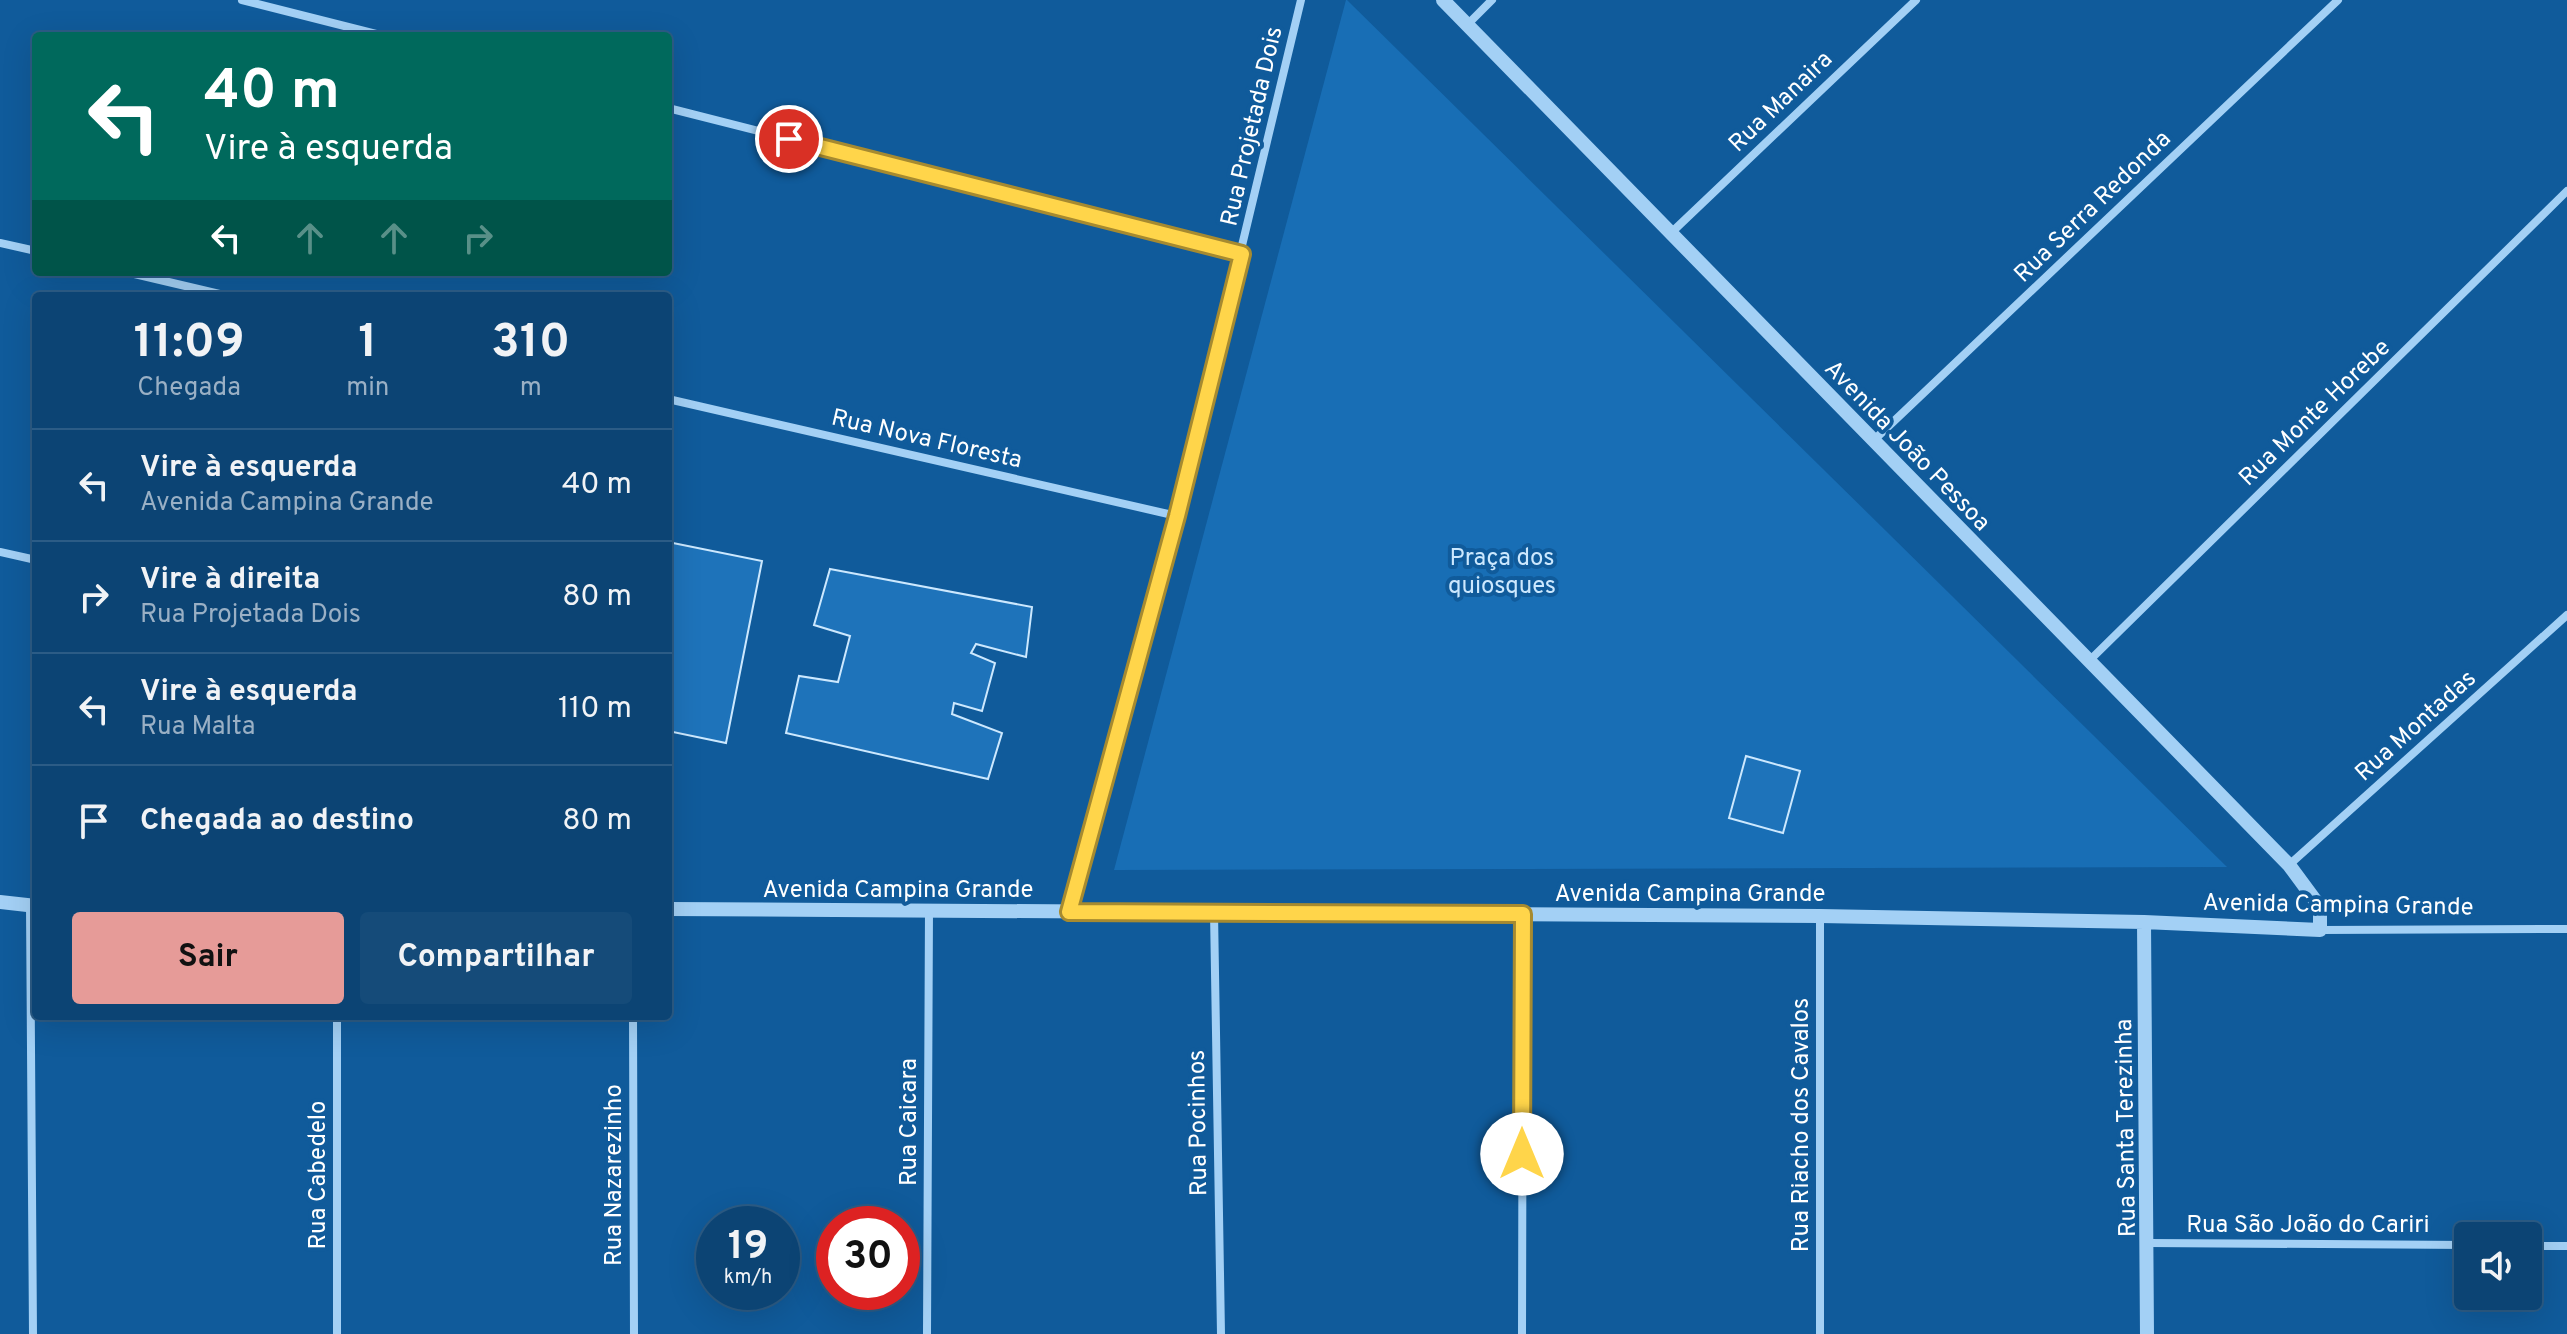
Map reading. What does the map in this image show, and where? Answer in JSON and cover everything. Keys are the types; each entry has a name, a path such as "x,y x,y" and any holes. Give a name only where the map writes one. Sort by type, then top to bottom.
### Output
{"street":[{"path":"242,0 368,32"},
{"name":"Rua Projetada Dois","path":"1069,912 1177,516 1301,0"},
{"name":"Avenida João Pessoa","path":"1443,0 2289,865 2320,907 2320,930"},
{"path":"1468,24 1492,0"},
{"name":"Rua Manaira","path":"1672,232 1916,0"},
{"name":"Rua Serra Redonda","path":"1873,441 2338,0"},
{"path":"672,109 1242,254"},
{"name":"Rua Monte Horebe","path":"2089,661 2567,191"},
{"path":"0,243 32,250"},
{"path":"143,276 211,292"},
{"name":"Rua Nova Floresta","path":"672,400 1177,516"},
{"path":"0,552 32,559"},
{"name":"Rua Montadas","path":"2289,865 2567,615"},
{"path":"0,902 32,906"},
{"name":"Avenida Campina Grande","path":"672,909 1820,916 2144,922 2320,930 2567,929"},
{"name":"Rua Caicara","path":"927,1334 929,910"},
{"name":"Rua Pocinhos","path":"1214,912 1221,1334"},
{"path":"1522,1334 1523,914"},
{"name":"Rua Riacho dos Cavalos","path":"1820,916 1820,1334"},
{"name":"Rua Santa Terezinha","path":"2144,922 2147,1334"},
{"path":"33,1020 33,1334"},
{"name":"Rua Cabedelo","path":"337,1020 337,1334"},
{"name":"Rua Nazarezinho","path":"633,1020 634,1334"},
{"name":"Rua São João do Cariri","path":"2148,1243 2454,1245"},
{"path":"2542,1246 2567,1246"}],"green space":[{"name":"Praça dos quiosques","path":"1347,0 2227,867 1114,870"}],"building":[{"path":"672,543 762,561 726,743 672,732"},
{"path":"830,569 1032,607 1026,657 976,644 971,653 995,663 982,711 954,703 952,714 1002,733 988,779 786,733 799,676 838,682 850,636 814,625"},
{"path":"1746,756 1800,771 1783,833 1729,818"}],"route":[{"path":"789,139 1242,254 1177,516 1069,912 1523,914 1522,1154"}]}
